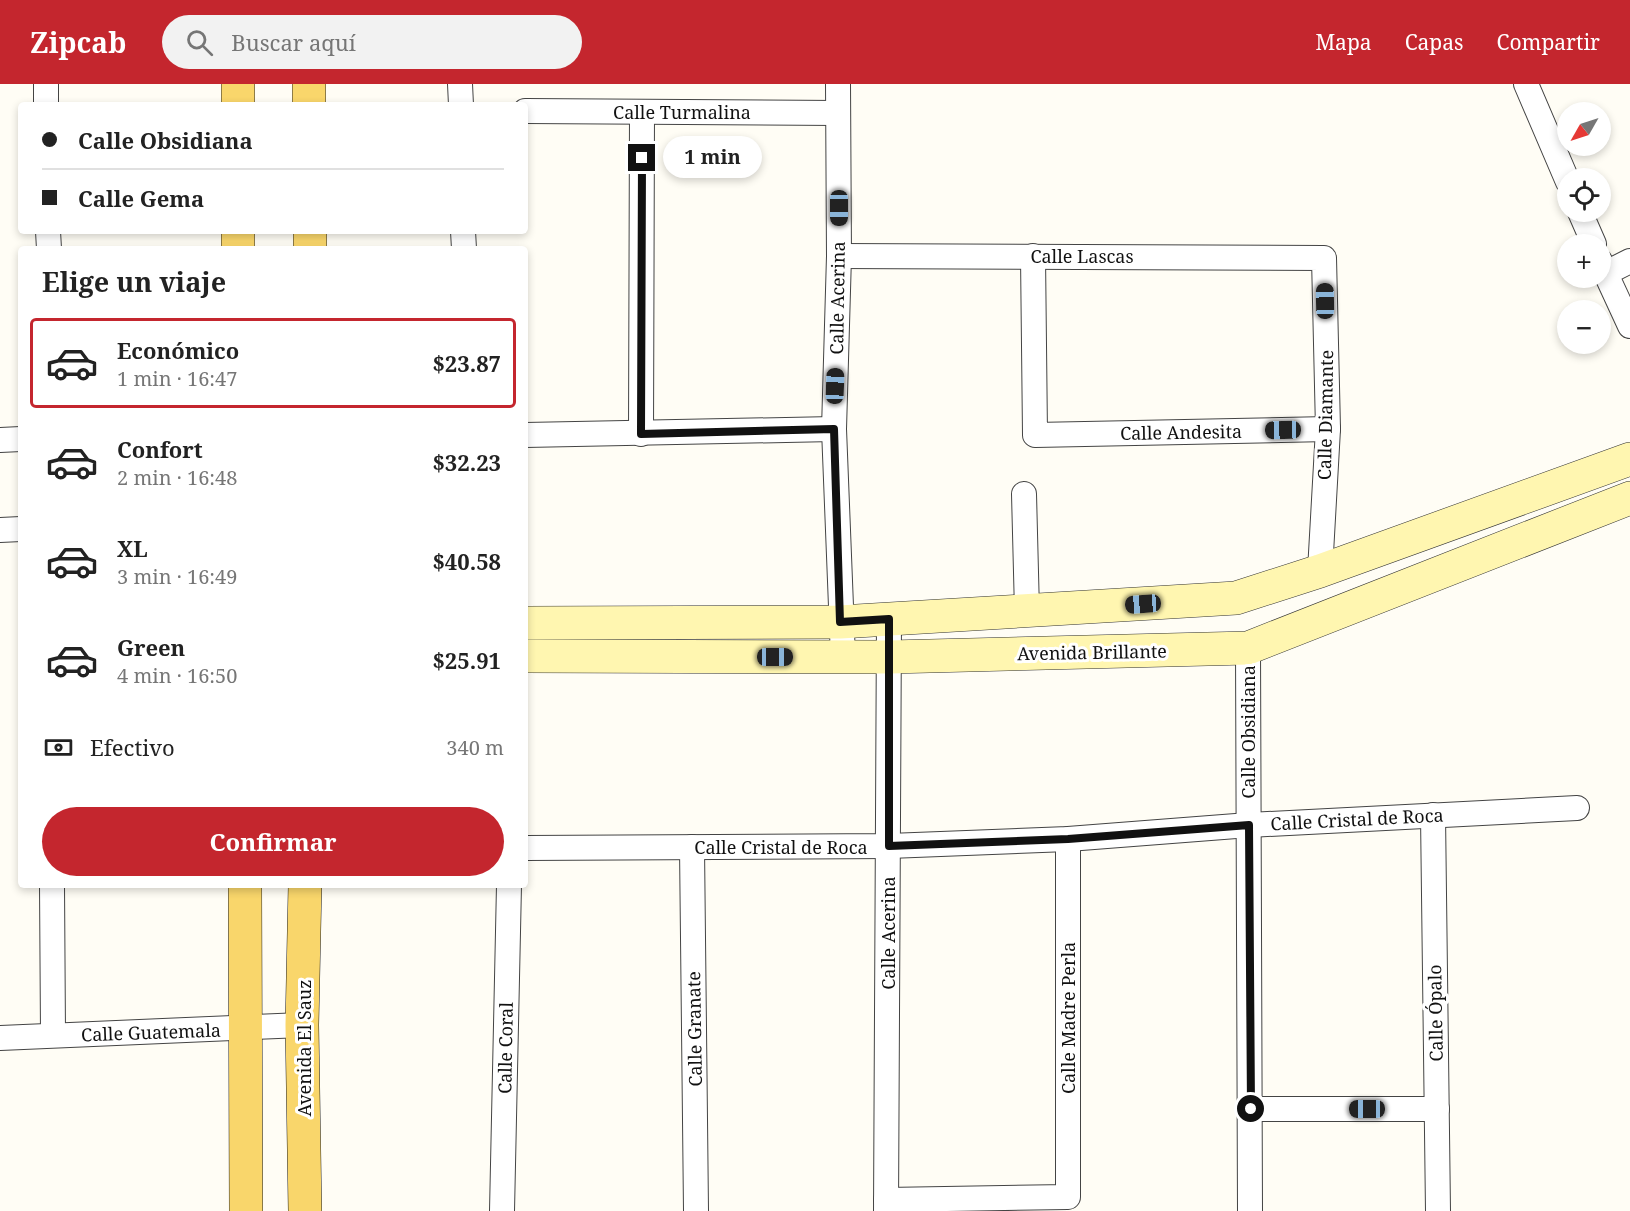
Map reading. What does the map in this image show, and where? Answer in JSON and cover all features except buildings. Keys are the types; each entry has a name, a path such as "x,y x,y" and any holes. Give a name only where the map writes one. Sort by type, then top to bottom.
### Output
{"main road":[{"path":"238,84 238,102"},
{"path":"309,84 309,102"},
{"path":"528,623 840,622 1236,598 1320,571 1630,459"},
{"name":"Avenida Brillante","path":"528,656 890,657 1248,648 1630,498"},
{"path":"244,888 246,1211"},
{"name":"Avenida El Sauz","path":"305,888 302,1025 305,1211"}],"street":[{"path":"46,84 46,102"},
{"path":"460,84 461,102"},
{"name":"Calle Acerina","path":"838,84 839,256 834,429 843,657"},
{"path":"1526,84 1562,168"},
{"name":"Calle Turmalina","path":"528,111 838,113"},
{"path":"641,434 642,112"},
{"name":"Calle Lascas","path":"839,256 1324,258"},
{"name":"Calle Andesita","path":"1033,256 1035,435 1328,429"},
{"name":"Calle Diamante","path":"1320,571 1328,429 1324,258"},
{"path":"1611,265 1630,261"},
{"path":"1611,285 1630,327"},
{"path":"528,435 834,429"},
{"path":"0,440 18,439"},
{"path":"1024,494 1026,611"},
{"path":"0,530 18,529"},
{"name":"Calle Acerina","path":"886,1206 889,619"},
{"name":"Calle Obsidiana","path":"1248,648 1250,1211"},
{"name":"Calle Cristal de Roca","path":"528,848 889,846 1068,839 1249,825 1577,808"},
{"name":"Calle Ópalo","path":"1433,815 1438,1211"},
{"name":"Calle Madre Perla","path":"886,1206 1068,1197 1068,839"},
{"name":"Calle Granate","path":"692,847 696,1211"},
{"path":"52,888 53,1034"},
{"name":"Calle Coral","path":"502,1211 509,888"},
{"name":"Calle Guatemala","path":"0,1038 302,1025"},
{"path":"1251,1109 1437,1109"}],"route":[{"path":"642,158 641,434 834,429 840,622 889,619 889,846 1068,839 1249,825 1251,1109"}]}
